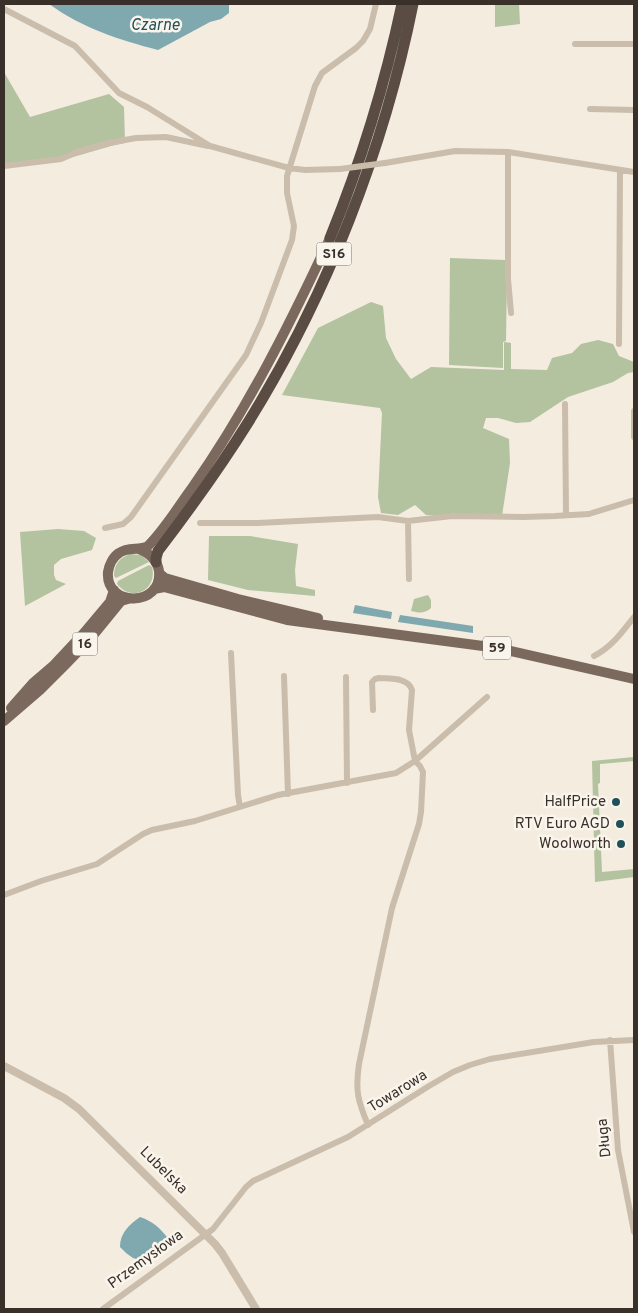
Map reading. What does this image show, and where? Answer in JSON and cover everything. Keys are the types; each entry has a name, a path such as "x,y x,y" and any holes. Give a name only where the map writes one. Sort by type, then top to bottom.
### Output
{"highway":[{"name":"S16","path":"330,238 370,126 402,4"},
{"name":"S16","path":"158,567 156,558 158,552 208,484 250,420 320,288 360,188 395,77 413,4"}],"main road":[{"name":"S16","path":"139,549 146,548 151,543 196,483 225,438 287,328 330,238"},
{"path":"128,599 114,590 108,576 110,563 120,552 139,549 151,555 158,567 157,584 154,589"},
{"name":"59","path":"158,567 165,578 218,594 358,628"},
{"name":"59","path":"154,589 164,586 286,620 498,648 634,679"},
{"name":"16","path":"4,721 40,690 90,639 121,601 142,598 154,589"},
{"name":"16","path":"4,716 33,683 54,665 84,633 110,602 114,590"}],"street":[{"path":"105,528 123,524 131,517 246,355 261,323 293,233 293,218 287,193 288,168 315,86 322,73 363,41 370,29 376,4"},
{"path":"4,9 75,46 118,93 147,107 210,146"},
{"path":"575,44 634,44"},
{"path":"590,109 634,110"},
{"path":"4,166 61,159 76,152 108,143 136,138 166,137 210,146 288,168 305,170 340,169 455,151 508,152 634,172"},
{"path":"508,152 508,279 512,313"},
{"path":"619,344 620,171"},
{"path":"565,404 566,515"},
{"path":"634,411 634,437"},
{"path":"200,523 251,524 378,517 408,521 452,516 524,517 589,514 634,500"},
{"path":"408,521 409,579"},
{"path":"594,656 618,638 634,617"},
{"path":"231,653 240,807"},
{"path":"284,676 288,794"},
{"path":"346,677 347,783"},
{"path":"368,1125 359,1103 356,1084 383,943 394,898 419,824 423,790 423,772 416,761 409,730 412,690 410,684 406,681 375,679 372,682 373,710"},
{"path":"4,895 41,880 97,864 143,834 288,794 396,773 416,761 487,697"},
{"name":"Towarowa","path":"206,1234 213,1229 246,1187 253,1181 323,1150 368,1125 453,1072 490,1059 610,1040 634,1040"},
{"name":"Długa","path":"610,1040 618,1150 634,1232"},
{"name":"Lubelska","path":"4,1066 64,1098 86,1115 206,1234 222,1253 256,1309"},
{"name":"Przemysłowa","path":"103,1309 206,1234"}],"green space":[{"path":"495,4 519,4 520,24 495,27"},
{"path":"4,72 30,117 109,94 124,107 125,143 56,162 4,168"},
{"path":"450,258 505,260 507,273 506,341 503,342 503,368 449,365"},
{"path":"371,302 383,306 386,338 396,359 411,379 431,367 504,370 504,342 511,343 511,369 547,370 552,358 572,353 581,344 598,340 613,344 619,356 634,362 634,372 628,373 613,382 568,397 530,422 516,423 498,418 486,418 483,428 509,439 510,463 502,516 426,515 415,505 398,515 381,513 378,497 382,413 380,408 282,395 318,328"},
{"path":"58,529 84,531 96,538 92,550 61,559 54,565 54,575 56,580 66,584 25,606 20,532"},
{"path":"209,536 250,536 298,544 295,570 296,586 315,590 315,596 248,590 208,580"},
{"path":"130,554 141,555 149,562 116,578 114,576 116,565"},
{"path":"149,565 152,567 153,575 148,587 142,591 130,593 123,590 117,584 118,581"},
{"path":"428,595 431,600 431,608 421,612 411,611 414,599"},
{"path":"634,757 634,761 600,764 600,783 598,784 602,872 634,869 634,877 595,882 592,761"}],"water":[{"name":"Czarne","path":"49,4 229,4 229,13 221,19 210,22 158,50 102,32 75,20"},
{"path":"355,605 392,612 391,619 353,613"},
{"path":"400,615 473,626 473,633 398,622"},
{"path":"140,1217 155,1225 167,1237 152,1253 138,1259 131,1257 120,1247 120,1242 126,1230"}],"place":[{"name":"HalfPrice","path":"616,802"},
{"name":"RTV Euro AGD","path":"620,824"},
{"name":"Woolworth","path":"621,844"}]}
